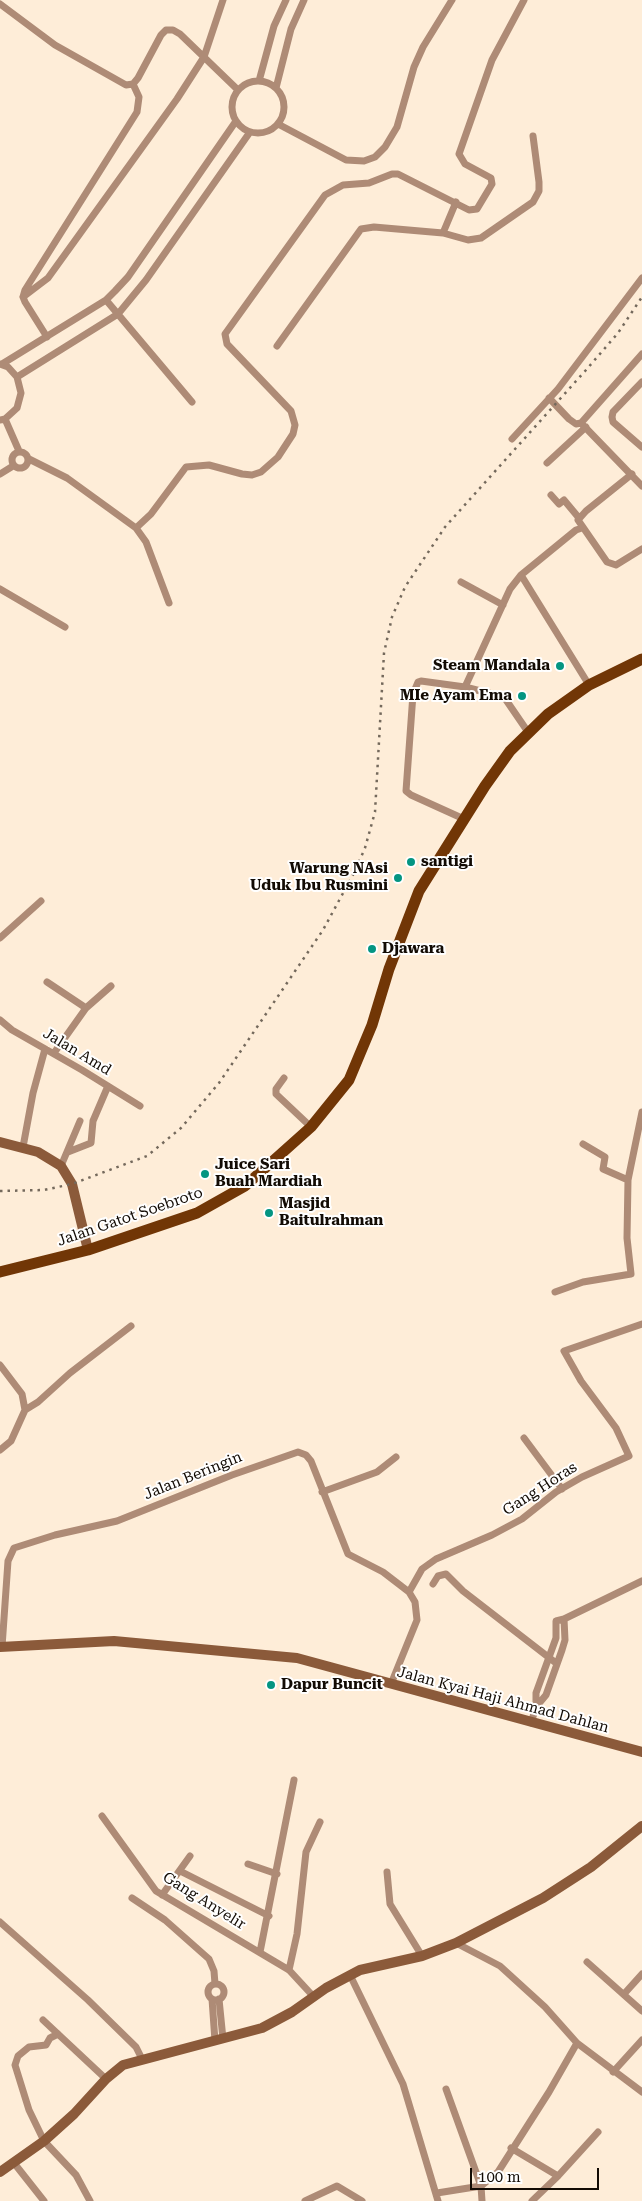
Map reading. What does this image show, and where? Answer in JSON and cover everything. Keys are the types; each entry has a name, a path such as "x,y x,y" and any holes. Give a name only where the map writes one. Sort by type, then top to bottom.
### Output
{"main road":[{"name":"Jalan Gatot Soebroto","path":"0,1272 88,1250 198,1213 244,1186 311,1127 349,1080 372,1025 389,969 419,891 485,786 528,732 565,700 589,685 642,659"}],"street":[{"path":"23,296 48,278 177,99 204,57 223,0"},
{"path":"259,81 274,26 286,0"},
{"path":"276,88 291,30 304,0"},
{"path":"278,124 346,160 364,161 375,157 385,147 397,127 414,67 423,48 452,0"},
{"path":"136,528 151,514 186,467 209,465 252,475 261,472 278,457 293,434 295,425 291,411 224,340 225,334 262,280 324,195 343,185 369,183 392,174 398,174 469,210 477,209 492,184 491,178 461,161 459,154 492,60 524,0"},
{"path":"0,4 36,32 75,57 126,85 133,84 138,78 161,35 166,30 180,34 238,90"},
{"path":"259,81 276,88 282,96 284,105 283,115 278,124 270,130 260,133 250,132 236,121 232,111 233,100 238,90 248,83 259,81"},
{"path":"23,296 137,112 139,97 133,84"},
{"path":"169,603 146,542 136,528 67,478 29,459 24,452 20,451 2,419 17,408 21,392 17,377 1,364 106,300 128,277 236,121"},
{"path":"17,377 118,314 146,280 250,132"},
{"path":"277,346 361,229 374,226 444,232 468,240 481,238 533,202 539,191 539,182 533,136"},
{"path":"444,232 456,202"},
{"path":"512,439 598,339 642,278"},
{"path":"23,296 47,337"},
{"path":"106,300 192,402"},
{"path":"547,463 584,425 642,354"},
{"path":"642,382 613,412 612,417 613,422 642,447"},
{"path":"549,398 569,419 576,424 584,425 642,486"},
{"path":"14,466 12,457 20,451"},
{"path":"0,474 14,466 21,468 28,464 29,459"},
{"path":"579,518 632,474"},
{"path":"551,495 559,504 564,500 579,518 582,528 589,534 607,562 611,564 622,563 642,549"},
{"path":"465,687 510,589 521,575 576,530 582,528"},
{"path":"521,575 589,685"},
{"path":"460,582 503,605"},
{"path":"0,589 65,627"},
{"path":"464,819 406,791 412,704 416,686 421,681 465,687 504,697 528,732"},
{"path":"0,938 41,901"},
{"path":"47,982 86,1008"},
{"path":"54,1054 86,1008 111,986"},
{"name":"Jalan Amd","path":"0,1020 140,1106"},
{"path":"23,1147 33,1093 45,1049"},
{"path":"284,1078 276,1089 276,1094 311,1127"},
{"path":"68,1152 91,1143 93,1120 108,1086"},
{"path":"555,1292 583,1282 631,1274 627,1238 628,1180 642,1112"},
{"path":"62,1166 80,1121"},
{"path":"0,1142 23,1147 53,1159 62,1166 72,1184 88,1250"},
{"path":"583,1144 605,1157 603,1169 628,1180"},
{"name":"Gang Horas","path":"409,1592 417,1576 431,1562 492,1535 522,1519 562,1489 582,1477 629,1456 616,1428 581,1381 564,1351 642,1324"},
{"path":"0,1450 11,1441 25,1410 38,1402 70,1373 131,1326"},
{"path":"0,1365 22,1394 25,1410"},
{"path":"524,1438 562,1489"},
{"name":"Jalan Beringin","path":"1,1647 8,1561 14,1548 55,1535 117,1521 298,1452 306,1455 315,1471 348,1554 383,1572 409,1592"},
{"path":"322,1492 377,1472 396,1457"},
{"path":"433,1584 438,1576 446,1574 463,1591 550,1657 556,1664"},
{"path":"531,1723 536,1707 536,1693 556,1638 556,1621 564,1619 642,1581"},
{"path":"391,1684 417,1620 418,1610 409,1592"},
{"path":"536,1707 546,1696 565,1640 564,1619"},
{"name":"Jalan Kyai Haji Ahmad Dahlan","path":"1,1647 114,1641 259,1653 318,1663 531,1723 641,1750"},
{"path":"260,1952 269,1916 282,1836 294,1780"},
{"name":"Gang Anyelir","path":"102,1816 151,1886 162,1895 289,1970 313,1996"},
{"path":"289,1970 299,1918 306,1852 320,1822"},
{"path":"0,2170 14,2163 44,2141 74,2114 106,2079 123,2065 262,2028 292,2012 313,1996 350,1975 371,1967 422,1956 456,1943 543,1898 606,1856 642,1826"},
{"path":"162,1895 190,1856"},
{"path":"248,1864 276,1874"},
{"path":"180,1871 269,1916"},
{"path":"387,1872 390,1904 422,1956"},
{"path":"132,1898 165,1920 209,1959 214,1972 215,1984"},
{"path":"0,1922 102,2013 136,2047 142,2059"},
{"path":"456,1943 500,1966 545,2007 577,2044 642,2092"},
{"path":"587,1962 642,2011"},
{"path":"624,1994 642,1974"},
{"path":"350,1975 403,2084 438,2197 480,2186 498,2172 511,2148 549,2092 577,2044"},
{"path":"215,1984 208,1990 215,1999 219,2040"},
{"path":"215,1984 219,1985 223,1990 215,1999"},
{"path":"43,2020 106,2079"},
{"path":"58,2034 50,2038 46,2045 29,2047 18,2056 15,2065 28,2110 44,2141 76,2175 90,2201"},
{"path":"613,2072 642,2040"},
{"path":"446,2089 480,2186 482,2201"},
{"path":"532,2201 558,2176 598,2132"},
{"path":"511,2148 558,2176"},
{"path":"14,2163 44,2201"},
{"path":"305,2201 337,2186 362,2201"}],"railway":[{"path":"0,1191 44,1190 72,1184 147,1156 181,1128 219,1083 323,930 354,873 365,848 375,812 384,653 392,617 405,587 445,527 618,333 642,297"}],"place":[{"name":"Steam Mandala","path":"560,666"},
{"name":"MIe Ayam Ema","path":"522,696"},
{"name":"santigi","path":"411,862"},
{"name":"Warung NAsi Uduk Ibu Rusmini","path":"398,878"},
{"name":"Djawara","path":"372,949"},
{"name":"Juice Sari Buah Mardiah","path":"205,1174"},
{"name":"Masjid Baitulrahman","path":"269,1213"},
{"name":"Dapur Buncit","path":"271,1685"}]}
